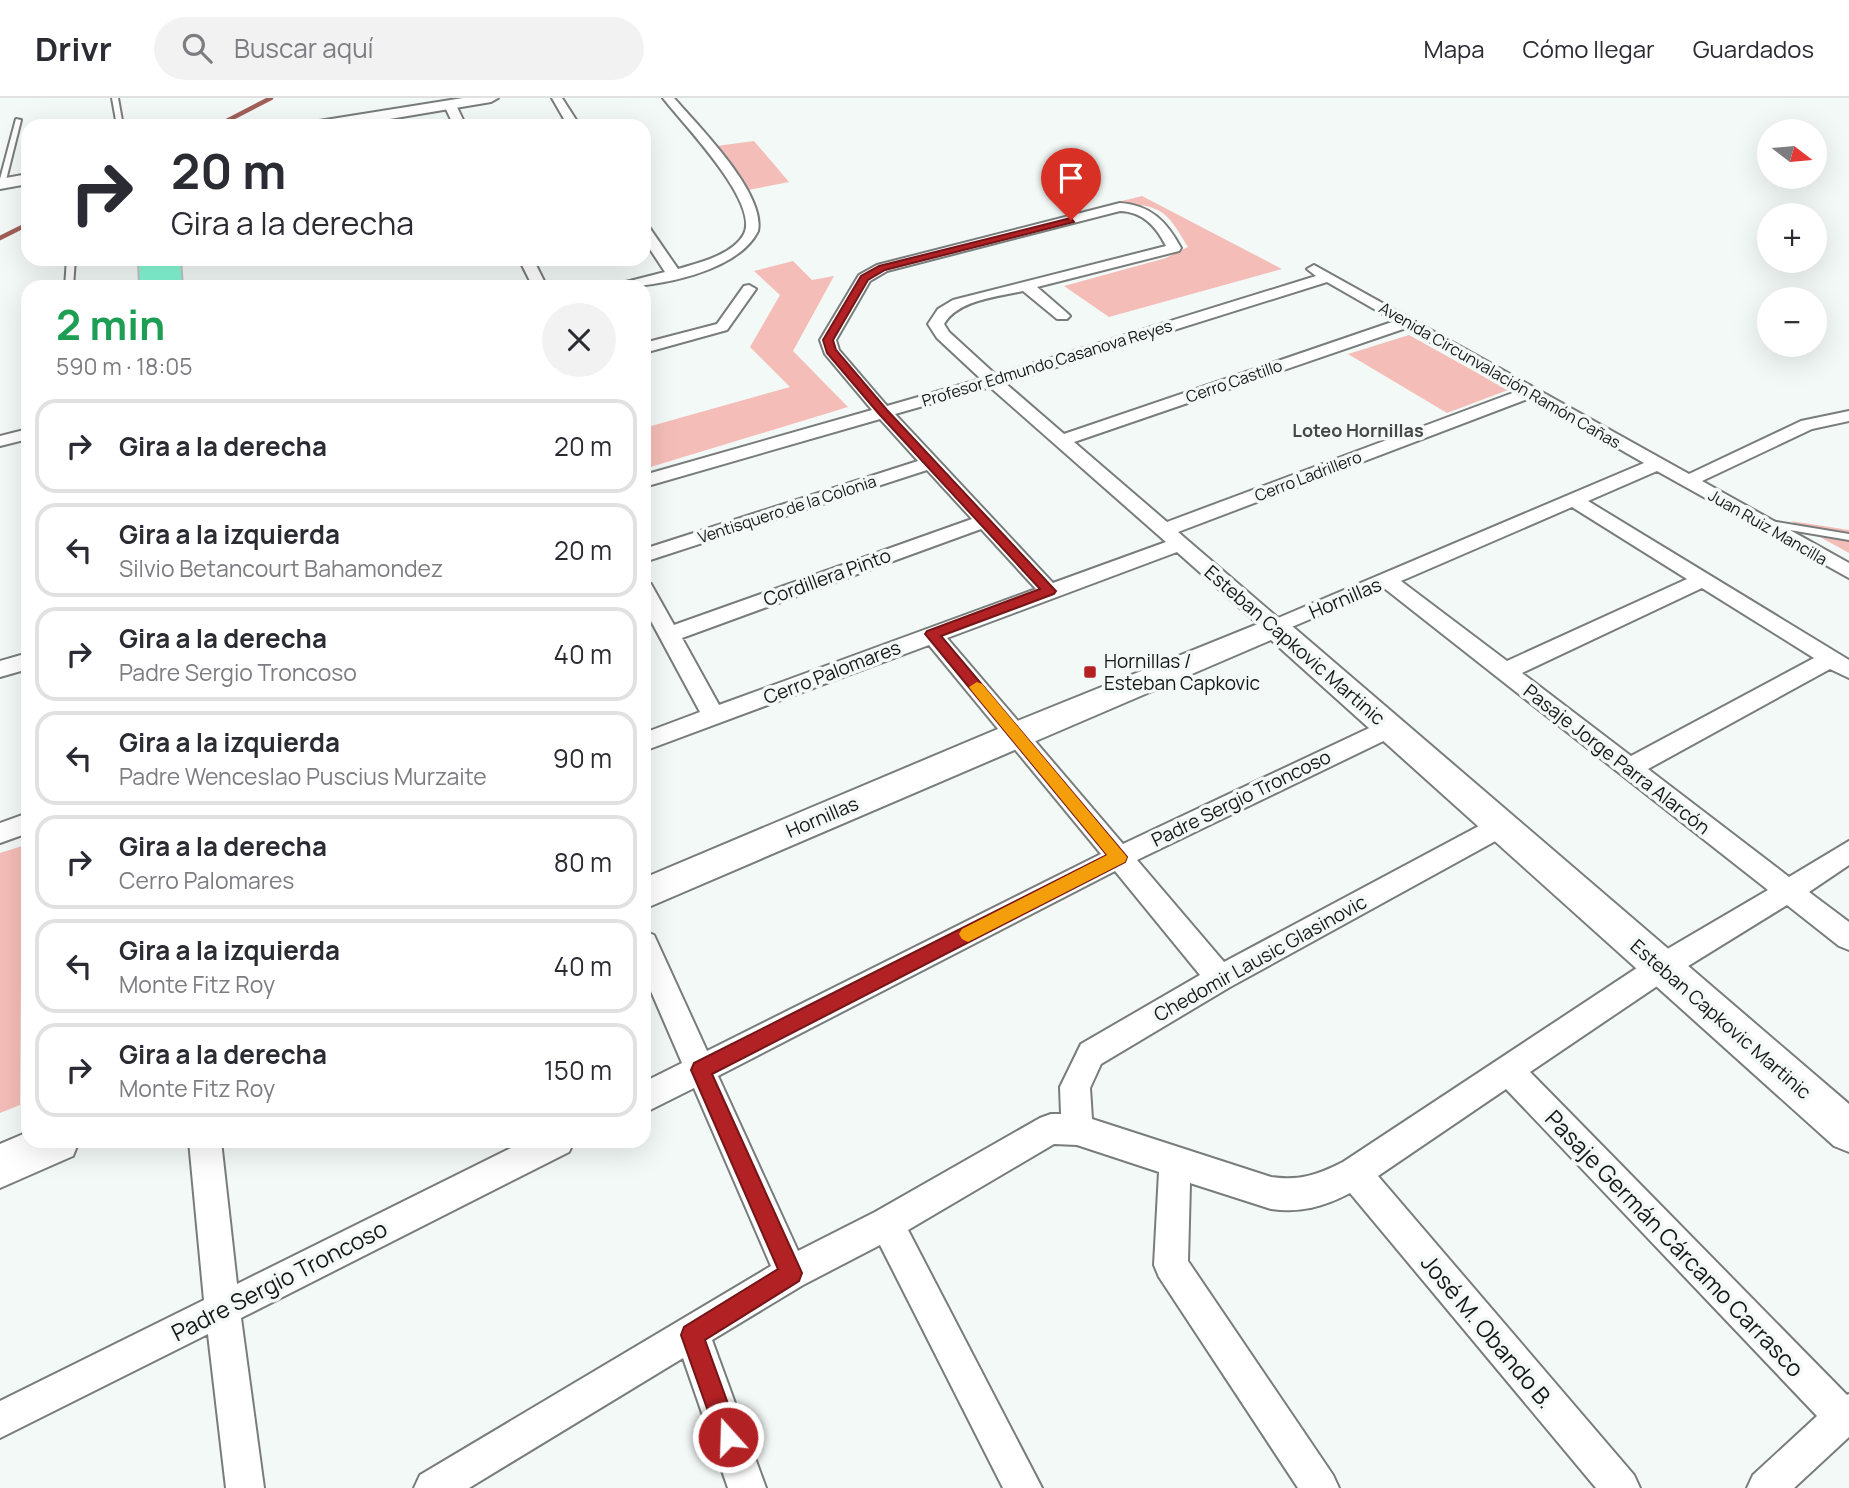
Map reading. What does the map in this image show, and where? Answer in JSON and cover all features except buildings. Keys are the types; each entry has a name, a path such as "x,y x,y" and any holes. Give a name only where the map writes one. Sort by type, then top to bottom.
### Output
{"street":[{"path":"366,119 445,103 491,98"},
{"path":"557,98 570,119"},
{"path":"648,280 713,262 736,250 749,237 753,224 740,187 667,98"},
{"path":"445,103 455,119"},
{"path":"1,184 21,180"},
{"name":"Esteban Capkovic Martinic","path":"883,412 831,351 828,340 864,278 882,268 1120,207 1134,206 1148,212 1168,235 1174,248 958,303 943,312 936,324 943,335 993,381 1849,1131"},
{"path":"651,240 673,273"},
{"name":"Profesor Edmundo Casanova Reyes","path":"651,479 993,381 1320,273"},
{"name":"Avenida Circunvalación Ramón Cañas","path":"1320,273 1688,481"},
{"path":"1026,286 1062,316"},
{"path":"651,346 722,327 749,289"},
{"name":"Cerro Castillo","path":"1061,441 1408,322"},
{"name":"Cerro Ladrillero","path":"1171,537 1531,392"},
{"path":"883,412 1049,591"},
{"path":"1688,481 1807,425 1849,416"},
{"path":"0,441 21,436"},
{"name":"Ventisquero de la Colonia","path":"651,554 930,463"},
{"name":"Hornillas","path":"651,891 1658,464"},
{"name":"Juan Ruiz Mancilla","path":"1688,481 1849,572"},
{"path":"1574,501 1839,665"},
{"name":"Cordillera Pinto","path":"670,634 985,521"},
{"name":"Cerro Palomares","path":"651,740 1049,591 1171,537"},
{"name":"Pasaje Jorge Parra Alarcón","path":"1387,580 1849,937"},
{"path":"1503,672 1703,580"},
{"path":"651,601 714,716"},
{"path":"932,634 1220,978"},
{"path":"0,669 21,663"},
{"path":"1630,768 1839,665"},
{"name":"Padre Sergio Troncoso","path":"651,1095 1119,857 1390,728"},
{"path":"0,833 21,826"},
{"name":"Chedomir Lausic Glasinovic","path":"1077,1130 1075,1087 1091,1054 1220,978 1501,826"},
{"path":"433,1488 692,1335 791,1273 887,1224 1051,1129 1077,1130 1271,1193 1293,1197 1310,1196 1354,1173 1662,967 1789,891 1849,851"},
{"path":"651,959 791,1273"},
{"name":"Pasaje Germán Cárcamo Carrasco","path":"1507,1069 1846,1415"},
{"path":"0,1166 42,1148"},
{"path":"206,1148 222,1308 245,1488"},
{"name":"Padre Sergio Troncoso","path":"0,1420 544,1148"},
{"path":"1175,1162 1171,1265 1320,1488"},
{"name":"José M. Obando B.","path":"1354,1173 1621,1488"},
{"path":"887,1224 1023,1488"},
{"path":"692,1335 747,1488"},
{"path":"1766,1488 1846,1415"}],"lane":[{"path":"115,98 119,119"},
{"path":"1,184 18,120"},
{"path":"1762,523 1849,537"}],"shaded area":[{"path":"754,141 789,182 748,190 709,147"},
{"path":"1142,196 1282,269 1109,317 1064,286 1166,258 1188,247 1174,224 1161,212 1118,202"},
{"path":"793,261 812,280 834,276 793,351 848,407 651,467 651,426 790,387 750,347 780,295 754,271"},
{"path":"1409,335 1508,390 1447,413 1348,354"},
{"path":"1791,521 1849,530 1849,553"},
{"path":"21,846 20,1105 0,1113 0,853"}],"waterway":[{"path":"230,119 271,98"},
{"path":"0,238 21,228"}],"slow traffic":[{"path":"968,934 1119,857 977,687"}],"place":[{"name":"Hornillas / Esteban Capkovic","path":"1090,672"}],"district":[{"name":"Loteo Hornillas","path":"1358,430"}],"route":[{"path":"728,1437 692,1335 791,1273 701,1070 1119,857 932,634 1049,591 883,412 831,351 828,340 864,278 882,268 1071,220"}]}
